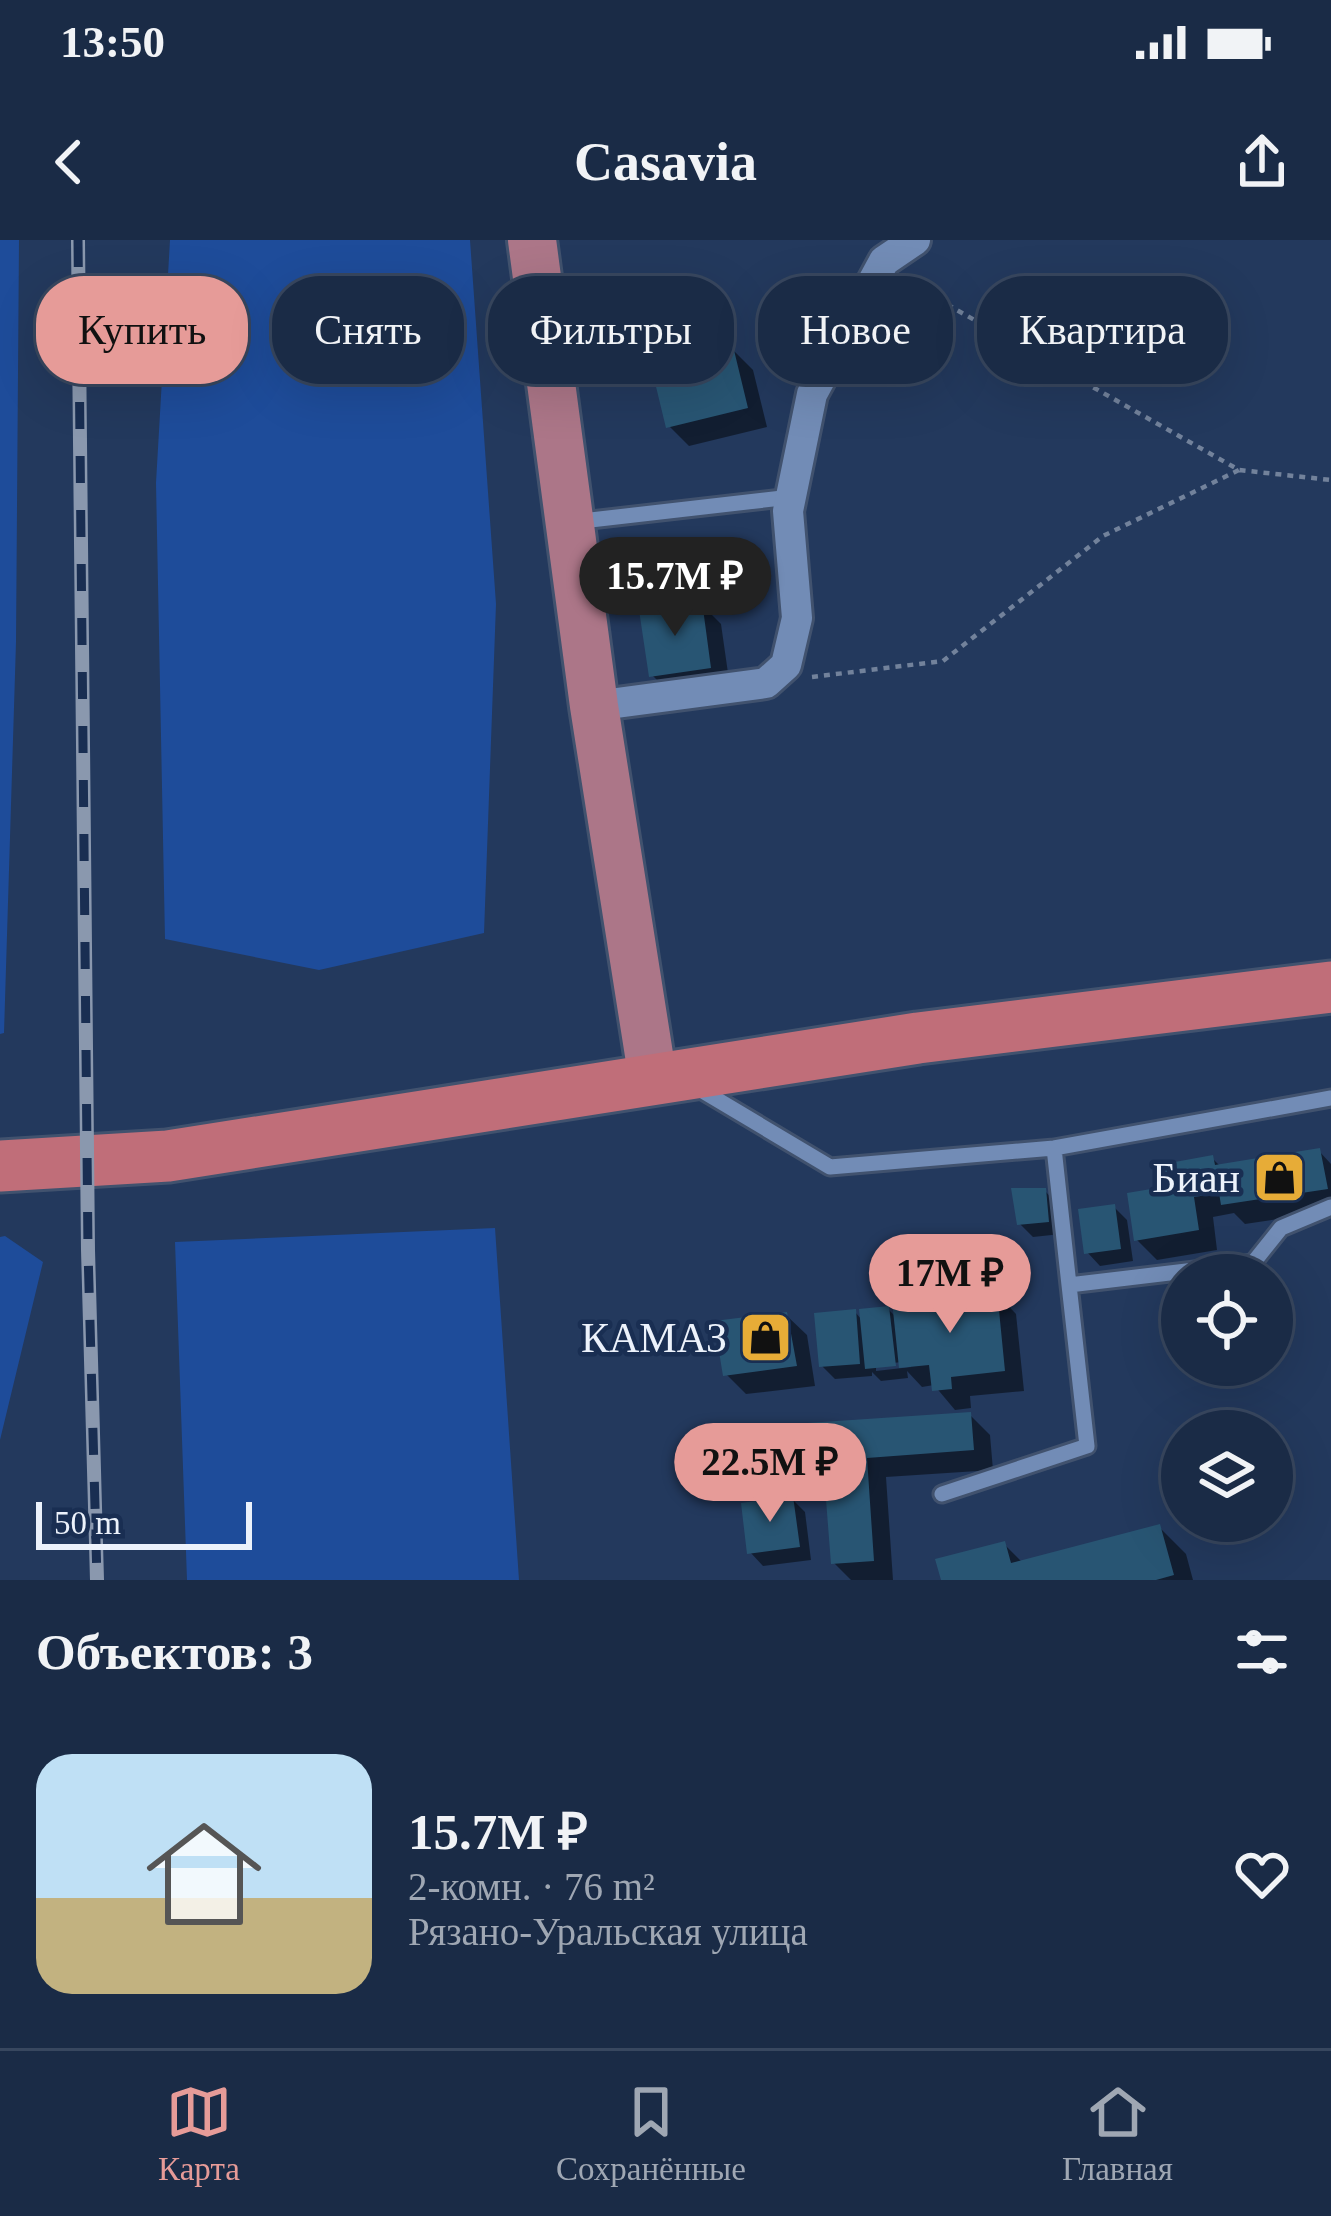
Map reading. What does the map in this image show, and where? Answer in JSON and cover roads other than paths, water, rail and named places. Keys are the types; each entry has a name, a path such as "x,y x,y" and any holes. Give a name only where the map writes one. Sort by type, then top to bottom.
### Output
{"highway":[{"path":"0,1166 168,1156 918,1038 1331,988"}],"main road":[{"path":"532,240 594,706 665,1078"}],"street":[{"path":"594,706 766,683 786,664 797,618 788,512 812,394 884,261 905,247"}],"lane":[{"path":"570,523 791,497"},
{"path":"665,1078 830,1167 1054,1148 1331,1099"},
{"path":"942,1494 1088,1446 1054,1148"},
{"path":"1069,1286 1253,1263 1281,1228 1331,1208"}],"railway":[{"path":"78,240 88,1250 97,1580"}],"place":[{"name":"Биан","path":"1279,1178"},
{"name":"КАМАЗ","path":"766,1338"}]}
